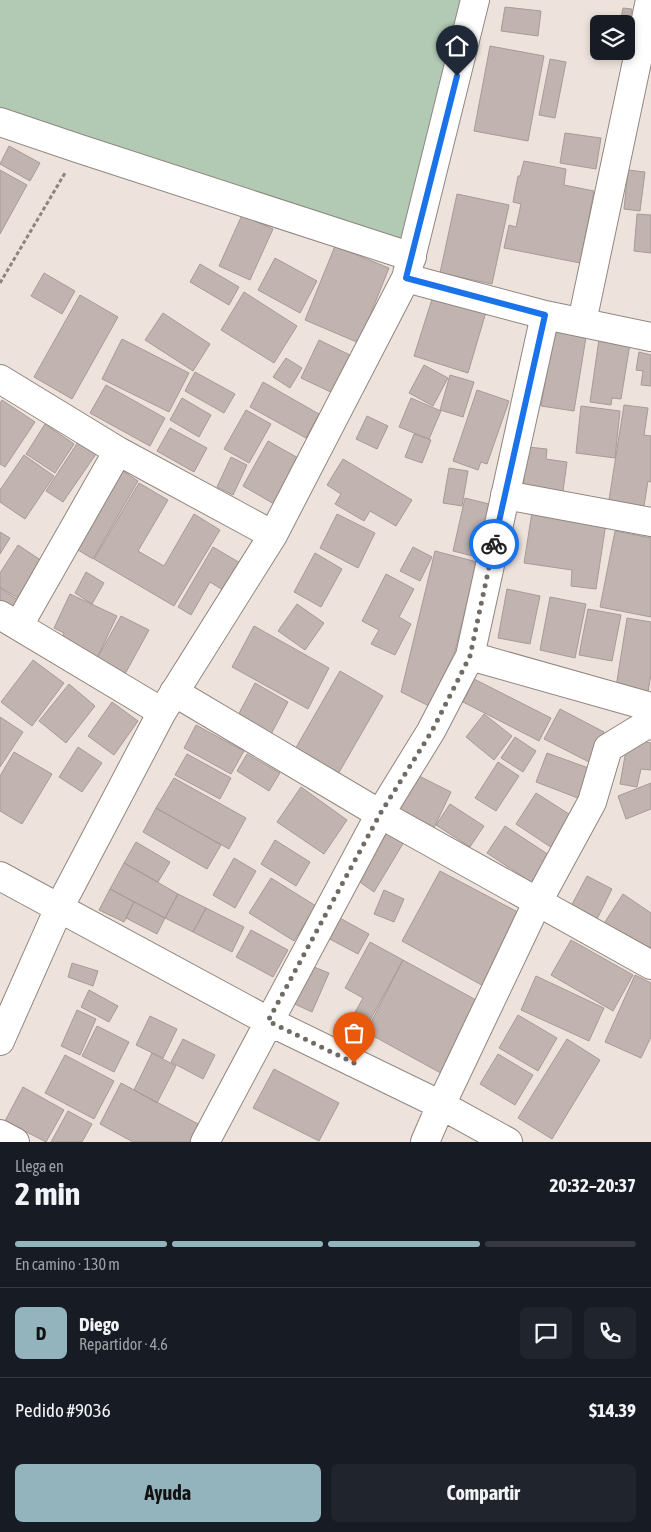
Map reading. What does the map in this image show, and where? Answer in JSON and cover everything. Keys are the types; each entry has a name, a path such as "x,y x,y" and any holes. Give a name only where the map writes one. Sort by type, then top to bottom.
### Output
{"street":[{"path":"0,1041 58,908 168,702 273,535 409,268 475,0"},
{"path":"582,322 650,0"},
{"path":"0,122 545,315 651,337"},
{"path":"205,1142 380,814 432,731 470,656 545,315"},
{"path":"0,379 118,452 273,535"},
{"path":"118,452 9,620 380,814 651,965"},
{"path":"505,495 651,522"},
{"path":"470,656 651,707"},
{"path":"425,1142 537,903 592,802 608,748 644,726 651,725"},
{"path":"0,876 268,1021 441,1105 508,1142"},
{"path":"0,1134 15,1142"}],"path":[{"path":"0,283 80,149"}],"green space":[{"path":"0,0 475,0 412,257 0,121"}],"building":[{"path":"505,7 541,11 538,36 501,31"},
{"path":"623,8 632,9 631,15 622,15"},
{"path":"490,46 544,56 528,141 474,131"},
{"path":"550,59 566,62 555,118 539,115"},
{"path":"565,133 601,138 596,169 560,163"},
{"path":"9,146 40,163 30,181 0,164"},
{"path":"524,161 566,169 564,185 594,191 580,263 504,248 509,225 516,227 521,204 513,202 518,176 520,176"},
{"path":"0,170 27,185 0,234"},
{"path":"628,170 645,172 640,211 624,209"},
{"path":"457,194 509,205 492,284 440,273"},
{"path":"637,214 651,215 651,253 634,251"},
{"path":"242,215 273,229 250,280 219,266"},
{"path":"335,246 389,268 359,343 305,320"},
{"path":"275,258 317,281 300,313 258,290"},
{"path":"200,264 239,287 229,305 190,282"},
{"path":"44,273 75,291 62,314 31,296"},
{"path":"244,292 297,326 274,363 221,330"},
{"path":"80,295 118,317 72,399 34,377"},
{"path":"433,296 486,312 468,373 414,356"},
{"path":"163,313 210,344 193,371 145,340"},
{"path":"555,326 587,331 574,411 541,406"},
{"path":"122,339 189,373 169,412 102,379"},
{"path":"599,339 630,344 621,399 612,398 611,405 590,402"},
{"path":"319,340 352,356 335,394 301,378"},
{"path":"639,352 651,355 651,386 641,385 643,371 636,370"},
{"path":"286,358 302,368 290,388 273,377"},
{"path":"424,365 448,378 433,406 409,393"},
{"path":"195,372 235,394 224,413 185,391"},
{"path":"450,375 474,382 463,417 440,410"},
{"path":"263,382 319,414 306,438 250,407"},
{"path":"106,385 165,418 150,446 90,413"},
{"path":"477,390 509,401 487,464 481,462 478,470 453,461"},
{"path":"182,398 211,415 199,437 170,420"},
{"path":"411,398 441,411 429,439 399,427"},
{"path":"2,400 35,422 5,467 0,464 0,403"},
{"path":"624,405 648,408 644,435 651,436 651,482 648,481 643,512 608,506"},
{"path":"581,406 620,411 615,458 576,453"},
{"path":"246,410 271,424 249,463 224,449"},
{"path":"367,416 388,426 377,449 356,439"},
{"path":"45,424 74,444 55,473 26,454"},
{"path":"170,428 207,448 194,472 157,451"},
{"path":"414,434 431,440 422,463 405,457"},
{"path":"268,441 300,459 274,504 243,486"},
{"path":"78,442 96,454 63,502 46,491"},
{"path":"528,447 547,449 546,459 567,462 562,498 522,494"},
{"path":"24,455 54,476 25,519 0,502 0,490"},
{"path":"231,457 247,465 233,495 217,487"},
{"path":"343,459 412,500 396,526 370,511 364,521 335,504 341,494 327,485"},
{"path":"117,467 138,481 93,559 68,544"},
{"path":"449,468 468,471 462,506 443,503"},
{"path":"139,483 168,500 138,551 164,566 194,514 220,530 174,606 94,559"},
{"path":"465,498 489,504 477,557 453,551"},
{"path":"532,512 606,523 596,589 571,586 572,570 524,563"},
{"path":"337,514 375,533 358,568 320,548"},
{"path":"615,531 651,538 651,617 600,607"},
{"path":"0,532 10,538 0,554"},
{"path":"18,545 48,565 24,602 0,587 0,573"},
{"path":"213,547 247,567 231,595 210,582 191,615 178,607"},
{"path":"413,547 432,557 420,581 400,571"},
{"path":"435,551 477,562 454,655 429,706 401,692"},
{"path":"315,553 342,569 321,607 294,592"},
{"path":"86,572 104,583 92,604 75,593"},
{"path":"386,574 414,589 399,617 411,624 395,655 371,644 379,630 362,621"},
{"path":"0,588 25,605 18,621 0,609"},
{"path":"507,589 540,596 530,644 498,638"},
{"path":"70,594 117,616 96,660 60,643 64,633 54,628"},
{"path":"550,597 586,604 575,658 540,650"},
{"path":"297,604 324,623 305,650 278,631"},
{"path":"588,609 621,615 612,661 579,655"},
{"path":"121,616 149,630 125,674 96,660"},
{"path":"627,618 651,622 651,674 648,692 616,687"},
{"path":"254,626 329,668 308,709 232,667"},
{"path":"33,660 64,683 32,726 1,702"},
{"path":"340,671 383,696 337,776 294,751"},
{"path":"474,679 551,718 539,741 463,702"},
{"path":"255,683 288,702 269,738 236,719"},
{"path":"69,684 95,706 66,743 39,721"},
{"path":"112,702 138,721 114,755 88,736"},
{"path":"560,709 604,732 589,762 544,739"},
{"path":"484,714 512,736 494,760 466,737"},
{"path":"0,717 23,732 0,767"},
{"path":"196,725 244,751 231,774 184,748"},
{"path":"515,737 536,751 523,772 501,758"},
{"path":"628,739 651,743 651,770 641,769 637,787 620,784"},
{"path":"78,747 102,763 82,792 59,777"},
{"path":"14,752 52,774 22,824 0,811 0,776"},
{"path":"547,753 594,770 583,800 536,782"},
{"path":"187,754 231,778 220,799 175,775"},
{"path":"247,754 280,773 269,791 237,771"},
{"path":"498,762 519,776 496,811 475,798"},
{"path":"417,775 451,792 432,832 397,815"},
{"path":"174,778 246,818 229,849 156,808"},
{"path":"651,783 651,809 626,819 618,796"},
{"path":"301,787 347,820 324,854 277,822"},
{"path":"536,793 572,816 552,848 516,824"},
{"path":"450,804 484,826 470,847 436,825"},
{"path":"156,808 221,845 207,869 143,832"},
{"path":"505,826 552,857 534,884 487,853"},
{"path":"385,831 404,842 374,892 357,880"},
{"path":"275,840 310,862 296,886 261,864"},
{"path":"136,842 170,862 158,882 124,863"},
{"path":"234,858 256,871 235,908 213,895"},
{"path":"124,863 178,894 165,918 110,889"},
{"path":"440,871 529,918 487,988 402,941"},
{"path":"587,876 612,889 595,923 569,910"},
{"path":"271,878 316,906 294,941 249,913"},
{"path":"110,889 134,902 124,922 99,910"},
{"path":"384,890 404,899 394,922 374,914"},
{"path":"178,894 206,908 193,932 165,918"},
{"path":"623,894 651,913 651,946 646,954 603,925"},
{"path":"134,902 165,918 157,934 126,918"},
{"path":"206,908 244,927 232,952 193,932"},
{"path":"338,917 369,934 358,954 324,936"},
{"path":"251,930 288,950 273,977 236,957"},
{"path":"571,940 633,975 613,1011 551,975"},
{"path":"370,942 403,960 368,1024 353,1016 363,998 345,988"},
{"path":"403,960 487,1006 448,1077 366,1032"},
{"path":"72,963 98,971 93,986 68,977"},
{"path":"304,963 329,973 312,1012 288,1001"},
{"path":"635,975 651,983 651,1037 641,1058 605,1042"},
{"path":"536,976 604,1008 589,1041 521,1010"},
{"path":"89,990 118,1006 109,1022 81,1007"},
{"path":"77,1010 96,1019 80,1055 61,1046"},
{"path":"518,1015 557,1038 538,1071 499,1048"},
{"path":"150,1016 177,1029 163,1058 136,1045"},
{"path":"97,1026 129,1042 114,1072 82,1056"},
{"path":"183,1039 215,1055 203,1079 171,1062"},
{"path":"567,1039 600,1060 552,1139 518,1118"},
{"path":"152,1053 176,1066 157,1103 134,1090"},
{"path":"498,1054 533,1075 515,1105 480,1084"},
{"path":"65,1055 114,1081 94,1119 45,1093"},
{"path":"274,1069 339,1103 319,1141 253,1108"},
{"path":"121,1083 200,1125 192,1142 133,1142 100,1124"},
{"path":"23,1087 64,1110 46,1142 5,1121"},
{"path":"68,1111 92,1124 82,1142 51,1142"}],"way so far":[{"path":"354,1063 268,1021 380,814 432,731 470,656 494,544"}],"route":[{"path":"457,76 406,278 545,315 494,544"}]}
